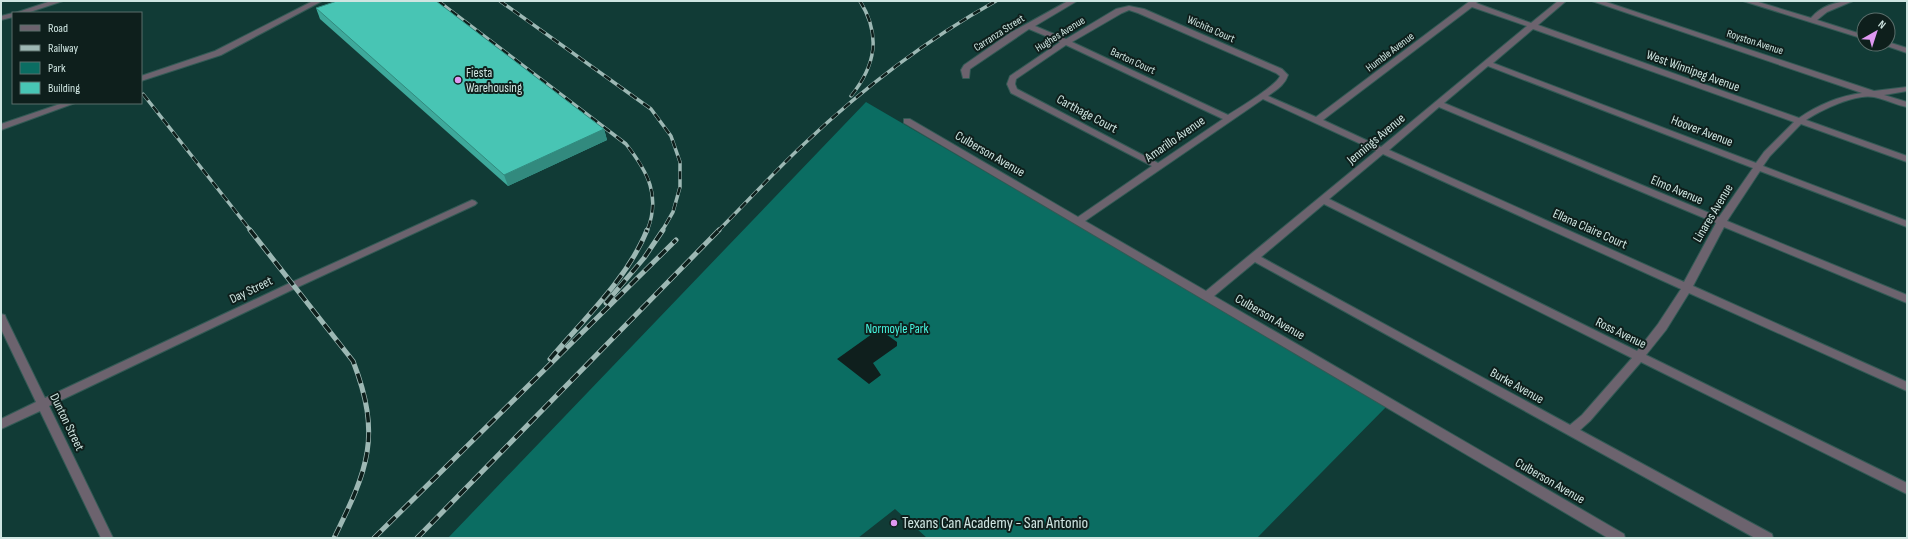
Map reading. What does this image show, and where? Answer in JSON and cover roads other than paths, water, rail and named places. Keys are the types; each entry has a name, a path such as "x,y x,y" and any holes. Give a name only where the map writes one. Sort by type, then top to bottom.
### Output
{"street":[{"path":"22,12 59,1"},
{"path":"142,79 218,52 318,1"},
{"name":"Carranza Street","path":"966,76 965,70 967,67 1029,26 1073,1"},
{"name":"Jennings Avenue","path":"1207,296 1562,1"},
{"name":"Royston Avenue","path":"1596,1 1907,105"},
{"path":"1747,1 1856,34"},
{"path":"1813,21 1822,11 1849,1"},
{"name":"West Winnipeg Avenue","path":"1473,2 1532,26 1907,159"},
{"name":"Humble Avenue","path":"1317,121 1473,2"},
{"name":"Hughes Avenue","path":"1011,82 1048,53 1124,9"},
{"name":"Wichita Court","path":"1124,9 1141,11 1279,71 1284,74 1284,76"},
{"path":"1,18 12,15"},
{"name":"Barton Court","path":"1029,26 1228,118"},
{"path":"1896,48 1907,51"},
{"name":"Hoover Avenue","path":"1487,63 1907,224"},
{"name":"Amarillo Avenue","path":"1078,221 1262,96 1282,81 1284,76"},
{"name":"Carthage Court","path":"1011,82 1010,86 1014,91 1158,166"},
{"name":"Linares Avenue","path":"1571,431 1591,412 1639,357 1662,327 1687,287 1722,222 1758,167 1767,154 1799,121 1816,110 1849,97 1907,89"},
{"name":"Ellana Claire Court","path":"1262,96 1907,387"},
{"path":"2,126 68,104"},
{"name":"Elmo Avenue","path":"1438,104 1907,299"},
{"name":"Culberson Avenue","path":"907,121 1619,538"},
{"name":"Ross Avenue","path":"1323,200 1907,489"},
{"name":"Day Street","path":"1,424 294,285 472,203"},
{"name":"Burke Avenue","path":"1254,257 1767,538"},
{"name":"Dunton Street","path":"1,318 107,538"}],"railway":[{"path":"438,1 626,144 641,164 650,185 653,207 647,231"},
{"path":"500,1 651,109 671,136 680,162 680,187 673,212 662,231"},
{"path":"851,96 866,73 873,50 871,26 860,1"},
{"path":"718,231 771,176 849,104 896,66 920,49 970,16 996,1"},
{"path":"143,94 251,231"},
{"path":"250,230 353,361 362,387 367,411 369,432 367,452 363,471 355,492 334,538"},
{"path":"550,359 617,282 639,248 647,230"},
{"path":"606,303 644,258 663,230"},
{"path":"417,538 719,230"},
{"path":"374,538 676,240"}],"place":[{"name":"Fiesta Warehousing","path":"458,80"},
{"name":"Texans Can Academy - San Antonio","path":"894,523"}],"park label":[{"name":"Normoyle Park","path":"897,329"}]}
